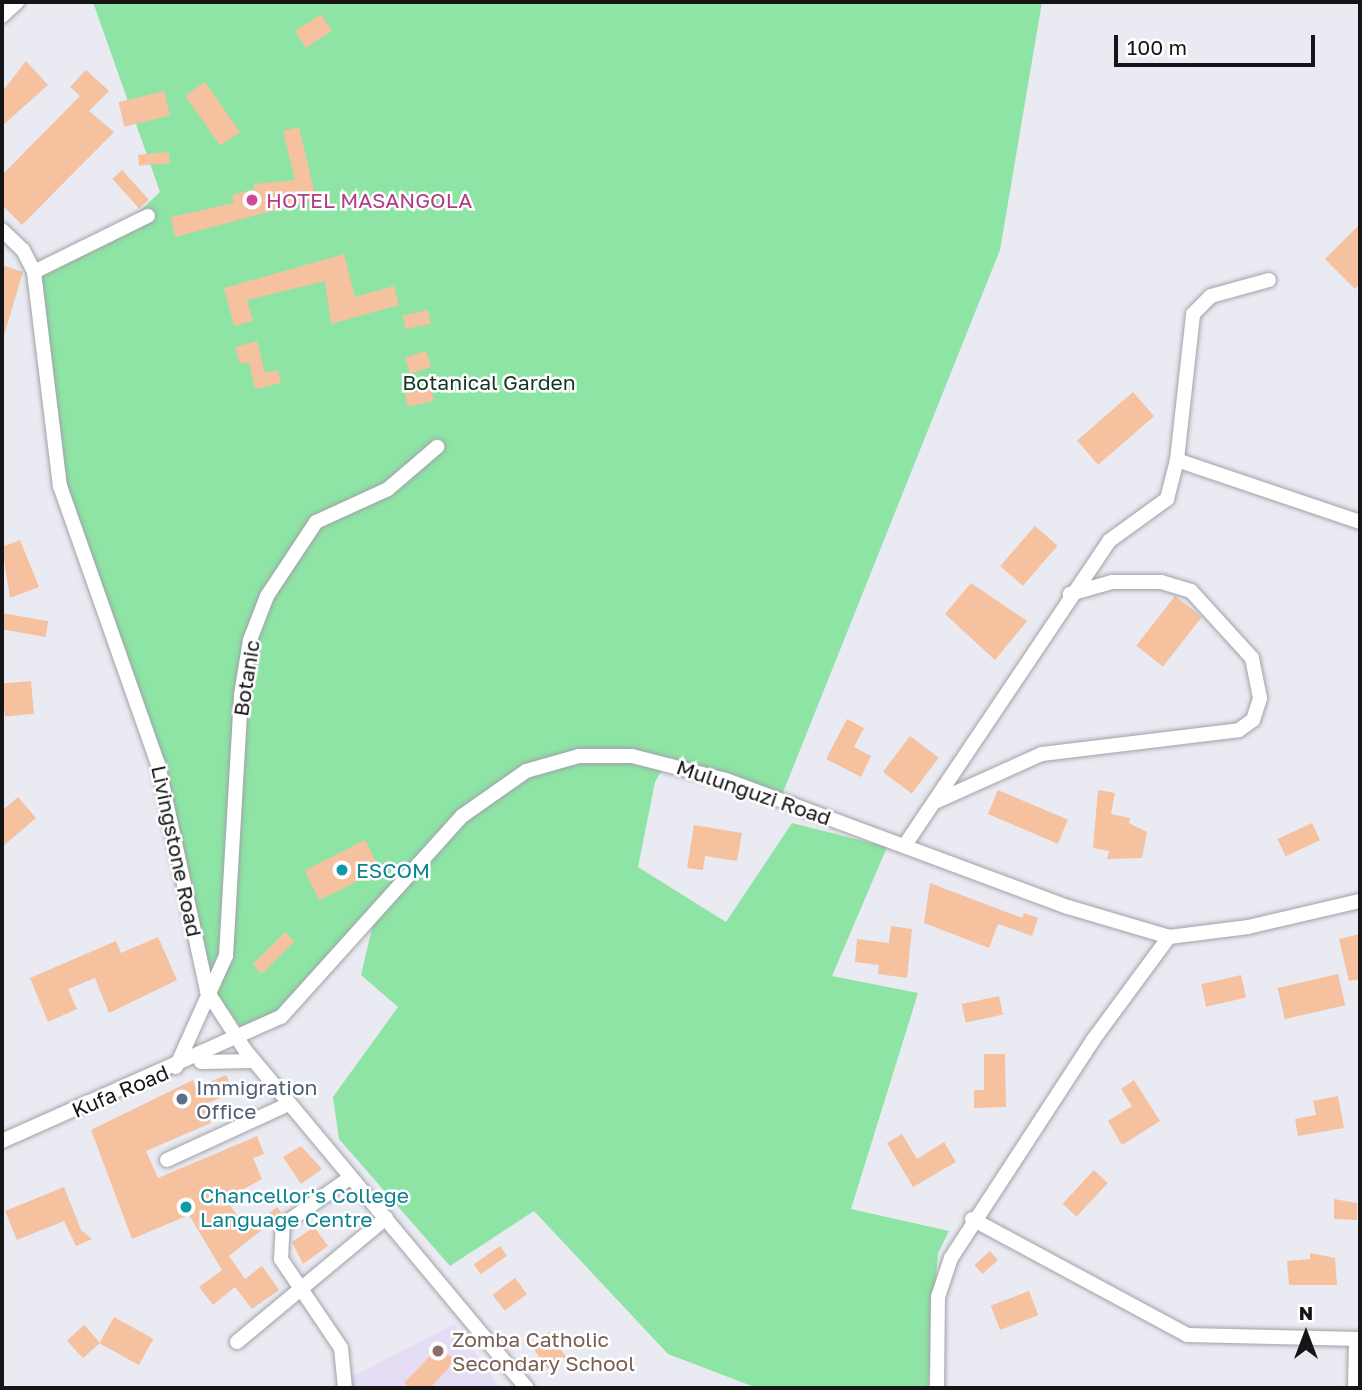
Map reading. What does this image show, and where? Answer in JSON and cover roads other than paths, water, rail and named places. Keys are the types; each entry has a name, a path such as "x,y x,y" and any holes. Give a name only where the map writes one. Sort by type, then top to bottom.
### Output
{"street":[{"path":"2,16 18,2"},
{"path":"34,272 148,216"},
{"name":"Livingstone Road","path":"2,230 23,250 34,272 60,486 158,764 207,991 237,1040 527,1388"},
{"path":"905,845 1070,594 1108,541 1167,499 1177,460 1193,314 1211,296 1269,280"},
{"name":"Botanic","path":"176,1067 207,991 226,956 241,695 250,640 267,596 316,522 388,489 437,447"},
{"path":"1177,460 1360,522"},
{"path":"934,803 1042,754 1239,730 1253,720 1260,698 1252,658 1191,591 1161,582 1112,582 1070,594"},
{"name":"Mulunguzi Road","path":"237,1040 293,1006 462,816 543,764 600,755 668,763 1169,937 1248,927 1360,901"},
{"path":"937,1388 940,1287 972,1219 1169,937"},
{"name":"Kufa Road","path":"2,1141 237,1040"},
{"path":"176,1067 229,1057 254,1061"},
{"path":"167,1160 289,1104"},
{"path":"345,1388 341,1348 281,1259 283,1226 351,1177"},
{"path":"237,1342 386,1218"},
{"path":"972,1219 1187,1335 1358,1339 1355,1388"}],"place":[{"name":"HOTEL MASANGOLA","path":"252,200"},
{"name":"ESCOM","path":"342,870"},
{"name":"Immigration Office","path":"182,1099"},
{"name":"Chancellor's College Language Centre","path":"186,1207"},
{"name":"Zomba Catholic Secondary School","path":"438,1351"}],"park label":[{"name":"Botanical Garden","path":"489,382"}]}
